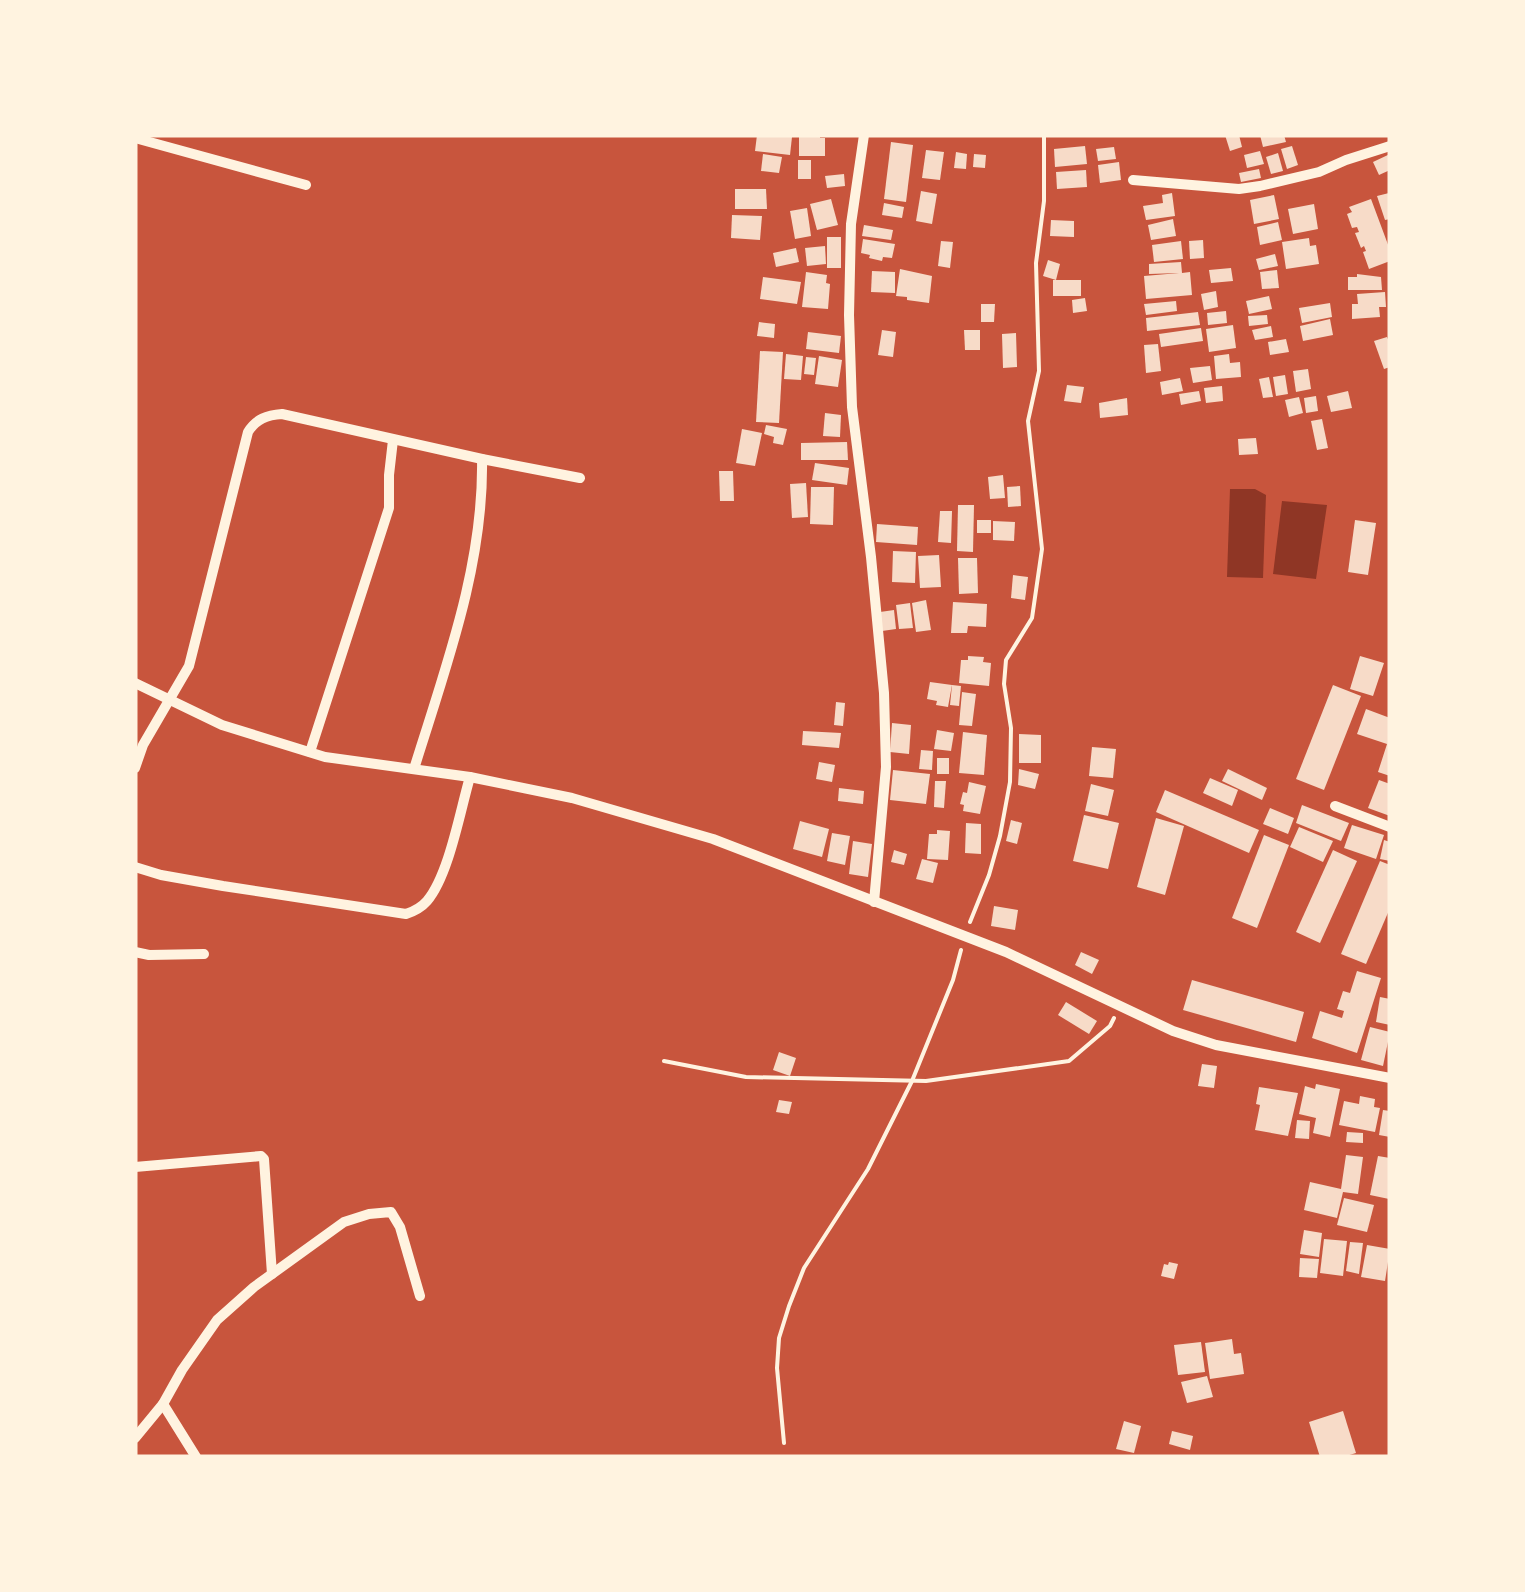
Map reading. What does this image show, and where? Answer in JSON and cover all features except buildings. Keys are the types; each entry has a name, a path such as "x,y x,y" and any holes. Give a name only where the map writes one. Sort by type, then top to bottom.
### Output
{"street":[{"path":"864,135 851,224 849,316 852,407 872,557 884,693 886,768 874,902"},
{"path":"135,138 306,184"},
{"path":"1133,180 1250,188 1318,172 1390,146"},
{"path":"135,768 143,745 188,666 252,425 270,415 282,414 580,478"},
{"path":"310,752 389,508 393,440"},
{"path":"414,769 465,600 482,493 482,459"},
{"path":"135,683 222,725 310,752 340,760 470,777 605,806 713,839 1006,952 1173,1031 1216,1045 1390,1078"},
{"path":"135,867 223,886 406,914 418,910 437,886 470,777"},
{"path":"1335,806 1390,827"},
{"path":"135,952 204,954"},
{"path":"135,1167 261,1156 272,1274"},
{"path":"135,1438 163,1404 217,1320 254,1287 344,1222 392,1212 420,1296"},
{"path":"163,1404 196,1457"}],"path":[{"path":"784,1442 777,1368 779,1338 789,1306 804,1268 868,1169 912,1081 954,980 964,936 989,876 1000,836 1012,761 1004,684 1006,660 1032,618 1042,549 1028,421 1039,371 1036,263 1044,201 1044,135"},
{"path":"664,1062 746,1077 926,1081 1070,1061 1110,1026 1122,1006"}],"shaded area":[{"path":"1230,489 1255,489 1266,495 1263,578 1227,577"},
{"path":"1282,501 1327,505 1316,579 1273,574"}]}
